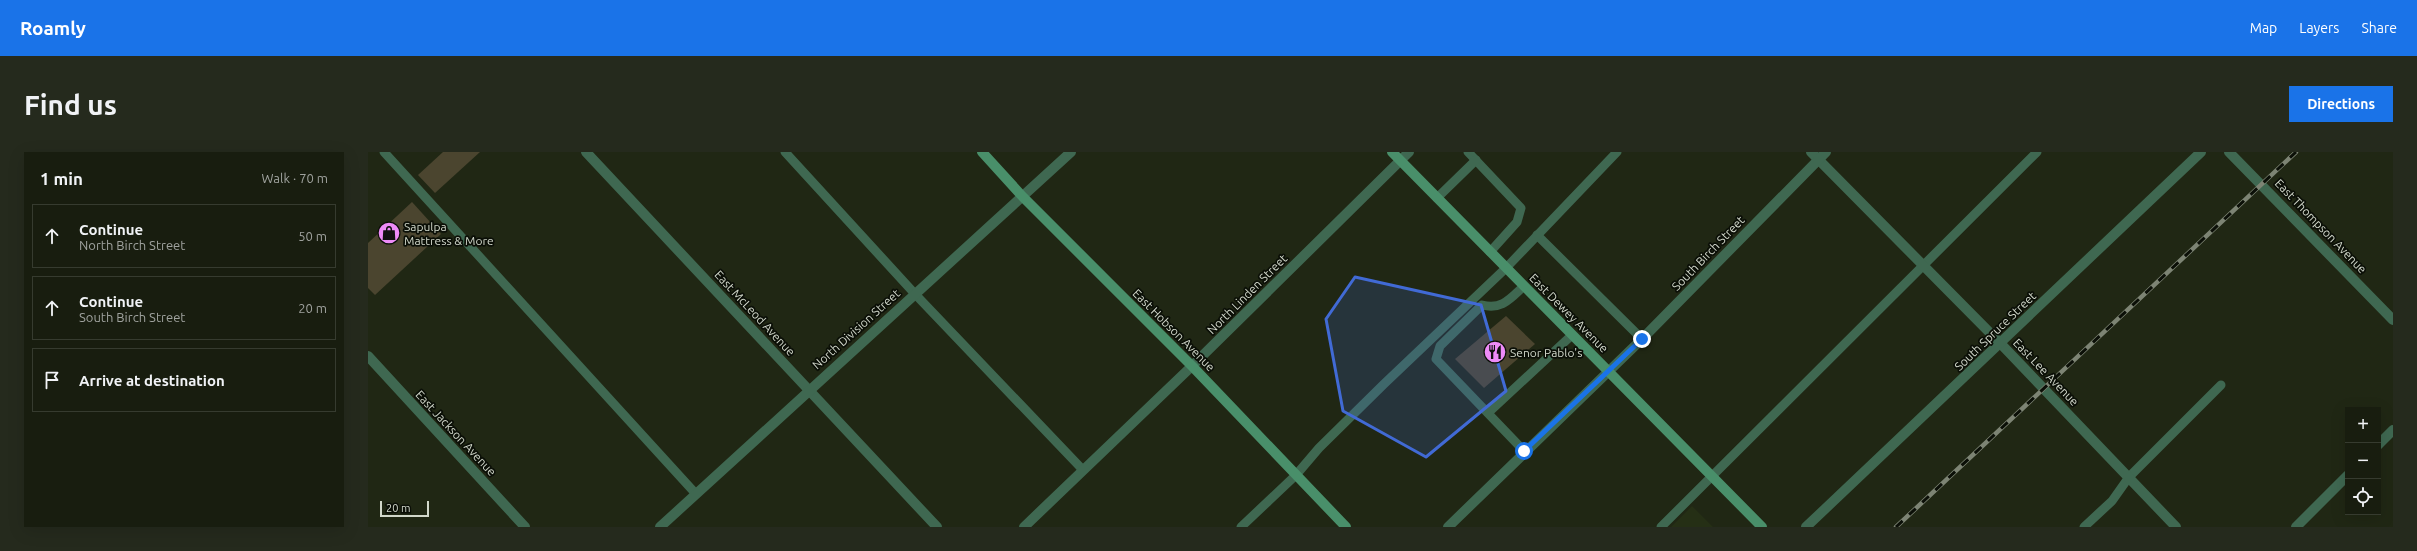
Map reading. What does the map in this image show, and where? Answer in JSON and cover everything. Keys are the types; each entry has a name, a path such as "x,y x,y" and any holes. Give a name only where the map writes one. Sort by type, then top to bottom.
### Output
{"main road":[{"name":"East Hobson Avenue","path":"982,152 1023,197 1192,366 1346,527"},
{"name":"East Dewey Avenue","path":"1392,152 1762,527"}],"street":[{"name":"East McLeod Avenue","path":"586,152 937,527"},
{"name":"North Division Street","path":"660,527 808,390 1072,152"},
{"name":"North Linden Street","path":"1024,527 1192,366 1409,152"},
{"name":"East Lee Avenue","path":"1811,152 1923,267 2001,344 2176,527"},
{"name":"South Birch Street","path":"1448,527 1524,451 1642,339 1826,152"},
{"name":"South Spruce Street","path":"1806,527 2001,344 2201,152"},
{"name":"East Thompson Avenue","path":"2230,152 2393,320"},
{"name":"East Jackson Avenue","path":"368,356 526,527"},
{"path":"2380,443 2393,430"},
{"path":"2296,527 2345,478"}],"lane":[{"path":"384,152 696,494"},
{"path":"785,152 916,294 1083,470"},
{"path":"1468,152 1520,208 1517,222 1490,252"},
{"path":"1241,527 1296,475 1319,448 1506,268 1617,152"},
{"path":"1661,527 2037,152"},
{"path":"1437,198 1476,160"},
{"path":"1537,235 1642,339"},
{"path":"1524,286 1505,305 1490,307 1482,305 1440,346 1436,359 1524,451"},
{"path":"1488,413 1572,335"},
{"path":"2084,527 2112,501 2129,477 2222,385"}],"highlighted area":[{"path":"1355,277 1481,305 1506,391 1426,457 1343,411 1326,319"}],"shaded area":[{"path":"1692,506 1713,527 1671,527"}],"building":[{"path":"443,152 480,152 435,193 418,175"},
{"path":"412,202 441,234 375,295 368,288 368,243"},
{"name":"Senor Pablo's","path":"1506,316 1535,344 1484,388 1455,359"}],"railway":[{"path":"1896,527 2296,152"}],"place":[{"name":"Sapulpa Mattress & More","path":"389,233"},
{"name":"Senor Pablo's","path":"1495,352"}],"route":[{"path":"1524,451 1642,339"}]}
